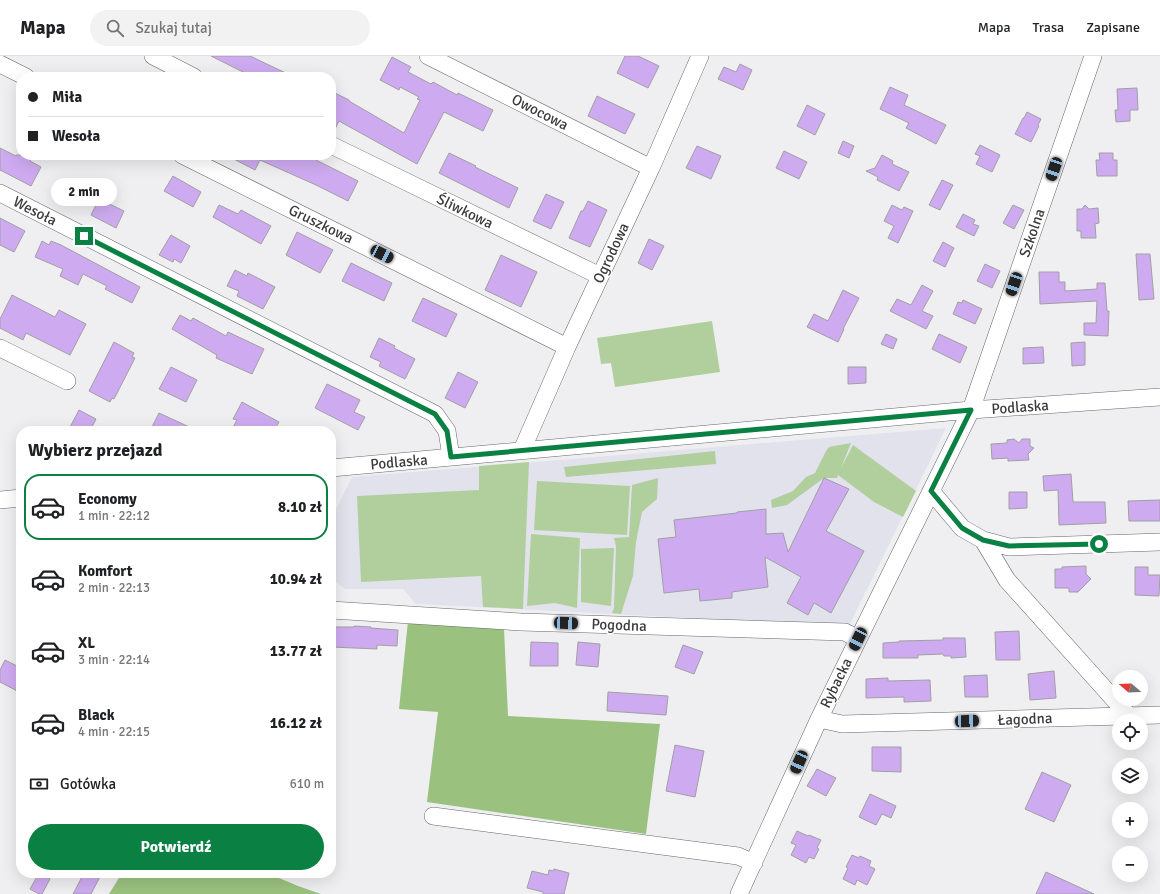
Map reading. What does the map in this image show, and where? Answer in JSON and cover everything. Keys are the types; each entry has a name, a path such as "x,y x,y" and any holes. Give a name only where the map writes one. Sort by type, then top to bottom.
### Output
{"street":[{"path":"153,56 184,72"},
{"name":"Owocowa","path":"428,56 651,168"},
{"name":"Szkolna","path":"971,410 1093,56"},
{"name":"Ogrodowa","path":"522,450 567,347 651,168 696,57"},
{"path":"0,64 16,72"},
{"name":"Śliwkowa","path":"336,147 600,276"},
{"name":"Gruszkowa","path":"192,160 567,347"},
{"name":"Wesoła","path":"0,193 435,414 447,431 451,457"},
{"path":"0,348 66,381"},
{"name":"Podlaska","path":"336,468 971,410 1160,397"},
{"name":"Rybacka","path":"738,894 754,863 819,719 971,410"},
{"path":"931,491 962,528 983,540 1009,546 1160,542"},
{"path":"0,500 16,498"},
{"path":"983,540 1007,580 1127,714"},
{"name":"Pogodna","path":"336,610 521,622 845,632 858,639"},
{"name":"Łagodna","path":"1148,715 1160,715"},
{"name":"Łagodna","path":"819,719 842,724 1112,716"},
{"path":"434,816 738,856 754,863"}],"shaded area":[{"path":"946,428 849,626 416,604 403,589 345,589 336,582 336,509 352,477"}],"green space":[{"path":"712,321 720,372 615,387 611,363 601,364 597,338"},
{"path":"851,443 841,468 853,445 916,491 903,517 874,502 838,475 837,478 824,478 787,505 772,508 771,500 793,491 806,477 815,473 829,447"},
{"path":"715,451 716,464 566,477 564,467"},
{"path":"529,462 523,609 483,607 481,576 361,582 357,496 479,490 479,466"},
{"path":"658,478 657,499 642,512 636,542 633,576 621,614 612,613 614,608 616,546 614,538 629,537 632,485"},
{"path":"537,481 630,486 627,535 534,530"},
{"path":"531,534 580,538 577,608 555,603 527,606"},
{"path":"614,548 611,606 581,602 581,549"},
{"path":"408,621 504,629 508,716 660,724 646,834 427,802 438,712 399,709"},
{"path":"119,878 279,878 321,894 109,894"}],"building":[{"path":"211,56 250,56 284,72 243,72"},
{"path":"625,56 638,56 659,66 648,88 617,73"},
{"path":"392,57 411,67 408,72 431,84 433,82 457,95 458,93 493,110 483,131 444,112 417,164 339,121 336,127 336,94 404,133 420,100 417,99 419,97 400,87 399,90 380,80"},
{"path":"740,64 752,70 743,90 718,79 724,67 736,72"},
{"path":"890,87 908,95 904,105 946,125 936,144 906,128 909,123 880,109"},
{"path":"1137,88 1138,110 1130,110 1130,121 1116,122 1115,110 1118,110 1117,89"},
{"path":"597,96 635,114 625,134 588,116"},
{"path":"807,105 825,114 815,135 797,126"},
{"path":"1027,112 1041,119 1031,142 1015,134"},
{"path":"843,141 854,146 849,158 838,153"},
{"path":"980,145 1000,155 992,172 976,164 980,156 975,154"},
{"path":"697,146 721,156 711,179 686,168"},
{"path":"0,148 16,156 16,160 30,160 41,167 31,186 0,170"},
{"path":"784,151 807,162 799,179 776,168"},
{"path":"449,153 518,188 509,208 439,173"},
{"path":"1099,153 1113,153 1113,160 1117,160 1117,176 1097,176 1096,160 1100,160"},
{"path":"882,155 893,161 892,164 909,172 899,191 877,180 878,177 866,171 875,168"},
{"path":"236,160 260,160 255,170"},
{"path":"260,160 316,160 358,181 348,201"},
{"path":"173,176 201,192 193,207 164,191"},
{"path":"942,180 953,185 940,210 929,205"},
{"path":"546,194 564,202 551,229 533,221"},
{"path":"99,199 124,211 116,228 91,215"},
{"path":"588,201 607,210 590,247 569,238 581,211 583,211"},
{"path":"219,205 238,214 241,210 271,226 261,244 213,217"},
{"path":"892,205 902,210 904,207 913,211 898,243 888,238 894,226 884,221"},
{"path":"1013,205 1024,210 1014,229 1003,223"},
{"path":"1085,205 1089,209 1098,208 1099,223 1095,224 1096,238 1081,238 1081,231 1077,231 1077,209 1082,209"},
{"path":"963,214 975,220 973,224 979,226 974,236 956,227"},
{"path":"0,218 25,231 14,252 0,245"},
{"path":"297,232 333,250 320,273 286,255"},
{"path":"171,235 190,246 181,263 174,259 173,262 159,255"},
{"path":"649,239 664,246 652,270 638,263"},
{"path":"42,241 49,245 51,241 61,245 140,287 132,303 105,289 107,286 83,274 78,285 60,276 63,269 35,257"},
{"path":"943,242 954,248 945,267 933,261"},
{"path":"1136,254 1150,254 1154,299 1139,300"},
{"path":"501,255 537,272 521,307 485,290"},
{"path":"351,263 392,283 384,301 342,281"},
{"path":"985,264 1000,271 992,288 977,281"},
{"path":"235,270 247,276 248,273 275,287 263,309 237,296 239,291 227,286"},
{"path":"1039,272 1059,272 1059,282 1065,282 1065,291 1097,289 1097,283 1105,283 1107,311 1109,311 1108,336 1084,335 1084,323 1096,323 1097,301 1040,304"},
{"path":"922,285 933,291 922,311 933,316 926,329 890,311 897,299 911,305"},
{"path":"843,290 859,298 838,342 807,327 814,314 828,321"},
{"path":"12,295 55,317 59,310 86,324 70,355 26,333 23,340 0,328 0,319"},
{"path":"423,298 457,314 446,337 412,321"},
{"path":"963,300 982,309 975,324 953,314 958,302 962,303"},
{"path":"180,315 191,321 193,318 226,336 228,332 264,349 252,374 216,358 217,355 172,329"},
{"path":"886,334 897,339 893,349 881,344"},
{"path":"939,334 967,347 960,363 932,349"},
{"path":"379,338 415,359 405,379 379,366 381,362 370,357"},
{"path":"114,342 134,353 132,357 135,358 114,399 112,398 110,402 89,391"},
{"path":"1085,342 1085,365 1072,366 1071,343"},
{"path":"1043,347 1044,363 1023,364 1023,348"},
{"path":"171,367 197,380 186,402 159,389"},
{"path":"848,367 866,367 866,383 848,384"},
{"path":"458,372 478,382 465,408 445,398"},
{"path":"327,384 360,400 354,412 365,417 358,430 315,408"},
{"path":"242,402 279,422 277,426 234,426 237,420 233,419"},
{"path":"79,410 96,419 92,426 71,426"},
{"path":"159,413 187,426 152,426"},
{"path":"1014,439 1019,443 1022,439 1030,439 1030,446 1034,448 1028,454 1029,460 1008,461 1008,458 992,459 991,444 1007,443 1007,440"},
{"path":"1071,474 1073,502 1105,502 1106,523 1059,525 1058,490 1044,491 1043,476"},
{"path":"824,478 849,489 826,531 864,551 831,613 814,603 808,615 787,603 801,577 765,557 768,587 732,592 732,598 700,601 699,589 664,593 658,539 676,537 674,520 766,509 766,534 783,533 788,552"},
{"path":"1009,492 1027,492 1027,508 1009,509"},
{"path":"1160,500 1160,521 1129,521 1128,501"},
{"path":"1086,566 1086,574 1091,579 1078,592 1069,592 1069,588 1055,588 1055,569 1062,569 1062,567"},
{"path":"1135,567 1148,567 1148,575 1160,575 1159,596 1135,595"},
{"path":"336,627 398,630 397,646 377,645 377,649 336,647"},
{"path":"1019,631 1020,660 996,660 995,632"},
{"path":"943,638 965,638 966,657 951,658 951,656 944,656 943,654 918,655 918,658 883,658 883,643 943,640"},
{"path":"531,642 558,643 558,666 530,666"},
{"path":"578,642 600,644 598,667 576,665"},
{"path":"683,645 703,652 694,674 675,667"},
{"path":"5,660 16,666 16,690 0,682 0,670"},
{"path":"1054,671 1056,698 1030,700 1028,674"},
{"path":"987,675 988,697 965,697 964,676"},
{"path":"888,678 888,681 930,680 931,701 904,702 904,697 866,698 866,679"},
{"path":"608,692 668,696 666,715 607,711"},
{"path":"675,745 704,751 695,797 666,791"},
{"path":"872,747 901,747 901,772 872,771"},
{"path":"817,769 836,778 826,796 807,786"},
{"path":"1042,772 1071,785 1054,822 1025,809"},
{"path":"870,794 896,806 891,818 882,814 876,825 859,817"},
{"path":"797,831 821,840 817,848 819,849 814,859 809,857 806,863 791,855 796,845 791,843"},
{"path":"852,855 859,858 860,856 871,861 869,866 875,869 867,885 857,880 855,885 843,879 848,868 846,867"},
{"path":"554,869 569,873 564,894 543,894 543,892 527,888 532,871 548,875 549,870 553,871"},
{"path":"1046,872 1094,894 1036,894"},
{"path":"36,878 50,879 42,894 30,889"},
{"path":"81,878 99,878 91,894 73,894"}],"route":[{"path":"84,236 435,414 447,431 451,457 971,410 931,491 962,528 983,540 1009,546 1099,544"}]}
